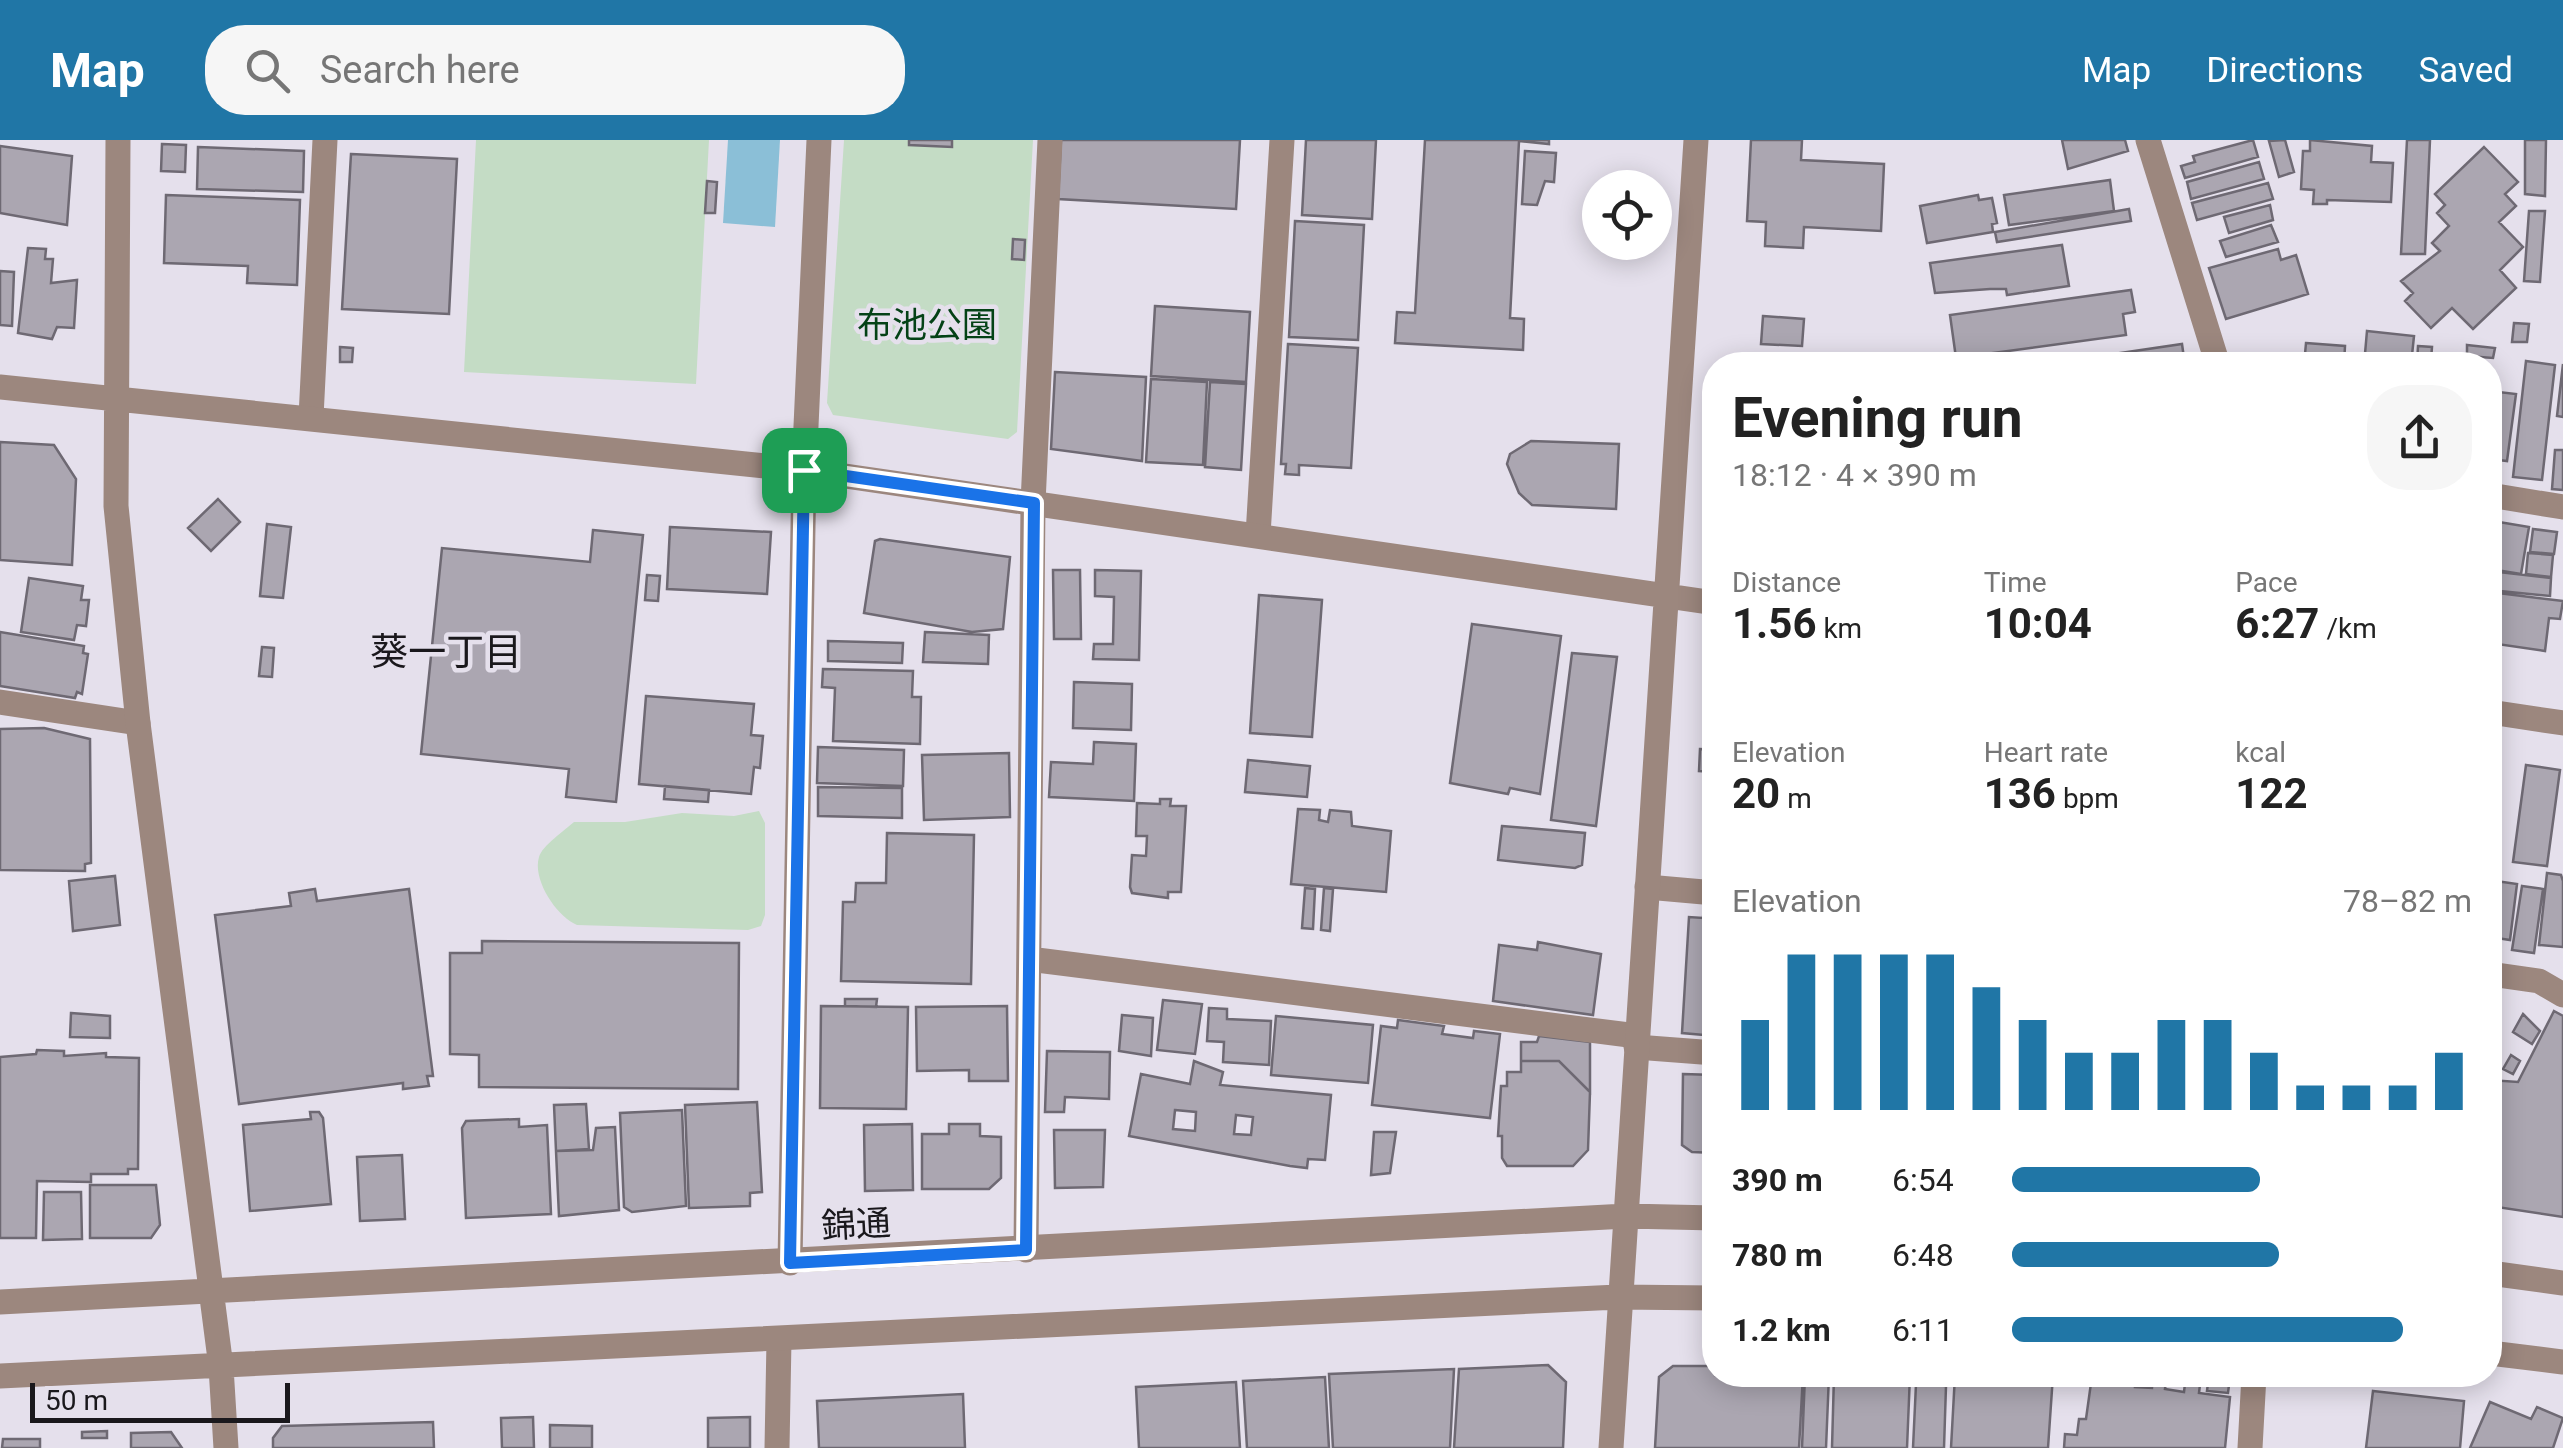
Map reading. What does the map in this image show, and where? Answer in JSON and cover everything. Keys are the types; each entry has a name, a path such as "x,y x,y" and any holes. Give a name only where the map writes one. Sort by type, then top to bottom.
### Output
{"street":[{"path":"118,140 116,506 138,723 222,1366 226,1448"},
{"path":"310,418 324,140"},
{"path":"790,1263 804,470 819,140"},
{"path":"1026,1250 1034,503 1050,140"},
{"path":"1258,536 1282,140"},
{"path":"1610,1448 1696,140"},
{"path":"2148,140 2214,352"},
{"path":"0,387 804,470 1702,601"},
{"path":"2502,497 2563,507"},
{"path":"0,702 138,723"},
{"path":"2502,714 2563,724"},
{"path":"1647,887 1702,892"},
{"path":"1029,959 1702,1051"},
{"path":"2502,976 2538,981 2563,995"},
{"name":"錦通","path":"0,1302 1626,1216 1702,1218"},
{"path":"2502,1275 2563,1283"},
{"path":"0,1376 1618,1297 1702,1298"},
{"path":"777,1448 779,1340"},
{"path":"2502,1354 2563,1362"},
{"path":"2250,1448 2253,1387"}],"green space":[{"path":"476,140 709,140 696,384 464,372"},
{"name":"布池公園","path":"844,140 1033,140 1017,432 1008,439 833,415 827,403"},
{"path":"759,811 765,823 765,915 761,926 748,930 577,925 554,906 539,876 541,853 574,822 625,822 682,813 734,816"}],"water":[{"path":"728,140 780,140 775,227 723,223"}],"building":[{"path":"909,140 952,140 952,147 909,145"},
{"path":"1061,140 1240,140 1236,209 1058,199"},
{"path":"1306,140 1376,140 1372,219 1302,215"},
{"path":"1425,140 1549,140 1549,144 1519,141 1510,318 1524,319 1523,350 1395,343 1397,312 1415,313"},
{"path":"1751,140 1802,140 1801,160 1884,164 1881,231 1804,227 1803,248 1765,246 1766,222 1747,221"},
{"path":"2062,140 2125,140 2128,151 2068,169"},
{"path":"2253,140 2258,157 2185,178 2181,166 2195,162 2193,156"},
{"path":"2285,140 2294,172 2279,177 2269,141"},
{"path":"2310,140 2372,146 2371,162 2393,163 2391,202 2327,200 2327,204 2313,204 2314,190 2301,189 2303,151 2310,151"},
{"path":"2407,140 2430,140 2425,254 2401,254"},
{"path":"2525,140 2546,140 2545,196 2525,194"},
{"path":"162,144 186,145 185,172 161,171"},
{"path":"0,146 72,156 67,225 0,213"},
{"path":"198,147 304,151 303,192 197,189"},
{"path":"2484,147 2518,182 2505,194 2516,206 2499,222 2523,247 2500,270 2516,288 2473,329 2452,308 2431,328 2405,301 2413,293 2401,281 2440,251 2432,243 2449,226 2437,213 2445,205 2435,194"},
{"path":"1525,151 1556,153 1554,182 1545,181 1537,205 1522,204"},
{"path":"351,154 457,159 449,314 342,309"},
{"path":"2259,162 2264,179 2191,199 2187,182"},
{"path":"2110,180 2114,211 2009,225 2004,195"},
{"path":"707,181 717,182 715,213 705,213"},
{"path":"2268,183 2273,199 2197,220 2192,203"},
{"path":"166,195 300,200 297,285 247,283 248,266 164,263"},
{"path":"1978,195 1979,200 1992,198 1997,223 1992,224 1993,232 1927,243 1920,206"},
{"path":"2270,205 2273,220 2229,233 2224,217"},
{"path":"2129,209 2131,221 1997,242 1995,232"},
{"path":"2529,211 2545,211 2540,282 2524,281"},
{"path":"1295,221 1364,225 1358,340 1289,337"},
{"path":"2271,225 2278,242 2226,257 2220,241"},
{"path":"1013,239 1025,240 1024,260 1012,259"},
{"path":"2062,245 2069,286 2007,295 2006,289 1935,293 1930,263"},
{"path":"28,248 46,249 45,259 53,259 51,283 77,280 74,328 57,327 52,339 18,333"},
{"path":"2278,249 2281,260 2296,255 2308,294 2226,319 2209,268"},
{"path":"0,271 14,272 12,326 0,325"},
{"path":"2131,290 2135,312 2123,314 2126,335 2000,352 1955,352 1950,315"},
{"path":"1155,306 1250,312 1246,382 1151,376"},
{"path":"1763,316 1804,319 1802,346 1761,344"},
{"path":"2514,323 2529,324 2527,342 2512,342"},
{"path":"2367,331 2414,336 2412,352 2365,352"},
{"path":"2306,343 2345,346 2345,352 2305,352"},
{"path":"1288,344 1358,348 1351,468 1299,465 1299,475 1285,474 1286,464 1281,464"},
{"path":"2182,344 2183,352 2128,352"},
{"path":"2467,345 2495,348 2494,352 2467,352"},
{"path":"2418,346 2432,347 2432,352 2418,352"},
{"path":"340,347 353,348 352,362 340,362"},
{"path":"2526,361 2555,365 2542,480 2513,477"},
{"path":"2563,364 2563,417 2557,416"},
{"path":"1055,372 1146,377 1142,461 1051,449"},
{"path":"1151,379 1207,382 1203,465 1146,462"},
{"path":"1210,382 1246,384 1241,470 1205,467"},
{"path":"2502,392 2516,394 2507,461 2502,460"},
{"path":"1531,441 1619,444 1616,509 1532,505 1519,493 1507,464 1510,454"},
{"path":"0,442 54,445 76,479 72,565 0,560"},
{"path":"2555,450 2563,450 2563,490 2552,489"},
{"path":"218,499 240,522 211,551 188,528"},
{"path":"2502,522 2529,527 2521,574 2502,571"},
{"path":"267,524 291,527 283,598 260,596"},
{"path":"670,527 771,532 767,594 667,589"},
{"path":"2533,529 2557,532 2554,554 2530,552"},
{"path":"593,530 643,535 616,802 566,797 569,769 421,754 442,548 590,562"},
{"path":"875,541 1010,557 1003,629 972,632 864,613"},
{"path":"2528,553 2553,555 2551,577 2526,574"},
{"path":"1053,570 1080,570 1081,639 1054,639"},
{"path":"1095,570 1141,571 1139,660 1093,659 1094,644 1113,644 1114,597 1095,596"},
{"path":"2502,572 2551,578 2550,596 2502,591"},
{"path":"647,575 660,576 658,601 645,600"},
{"path":"29,578 83,586 81,600 89,600 86,626 77,625 74,640 21,632"},
{"path":"2502,593 2563,601 2560,619 2549,618 2545,651 2502,645"},
{"path":"1259,595 1322,600 1312,737 1250,733"},
{"path":"1472,624 1561,636 1540,794 1510,788 1508,794 1450,783"},
{"path":"0,632 84,646 83,653 88,654 82,694 77,692 75,698 0,686"},
{"path":"925,632 989,635 988,664 923,662"},
{"path":"828,641 903,643 902,663 828,661"},
{"path":"262,647 274,648 272,677 259,676"},
{"path":"1572,653 1617,657 1596,826 1551,820"},
{"path":"823,669 913,671 912,697 921,697 920,744 833,741 835,688 822,687"},
{"path":"1074,682 1132,684 1131,730 1073,728"},
{"path":"646,696 754,704 751,735 763,736 760,768 754,767 751,794 639,784"},
{"path":"44,728 90,739 91,863 85,864 85,871 0,870 0,729"},
{"path":"1094,742 1136,744 1134,801 1049,797 1051,762 1093,764"},
{"path":"818,747 904,750 903,786 817,783"},
{"path":"1009,753 1010,817 924,820 922,755"},
{"path":"1248,760 1310,766 1307,797 1245,792"},
{"path":"2526,765 2560,770 2547,866 2513,862"},
{"path":"665,786 709,790 708,802 664,799"},
{"path":"818,787 902,788 902,818 818,816"},
{"path":"1160,799 1171,799 1170,806 1186,806 1181,892 1168,892 1168,898 1132,893 1130,887 1132,855 1146,856 1147,836 1136,836 1137,803 1160,804"},
{"path":"1298,809 1320,810 1319,820 1328,822 1330,810 1351,812 1352,826 1391,831 1386,892 1291,884"},
{"path":"1502,826 1585,833 1582,865 1575,868 1498,860"},
{"path":"887,833 974,835 971,984 841,981 843,902 855,902 856,883 886,883"},
{"path":"2547,873 2561,875 2563,881 2563,947 2539,945"},
{"path":"115,876 120,925 73,931 69,881"},
{"path":"2502,882 2517,884 2510,940 2502,939"},
{"path":"2522,886 2543,889 2534,953 2512,950"},
{"path":"1305,888 1315,889 1313,929 1302,928"},
{"path":"1324,888 1333,889 1330,931 1321,930"},
{"path":"315,889 317,901 409,889 433,1076 427,1076 429,1086 403,1089 403,1083 239,1104 215,915 291,906 289,893"},
{"path":"1689,917 1702,918 1702,1035 1682,1033"},
{"path":"482,941 739,943 738,1089 479,1087 479,1055 450,1054 450,953 482,953"},
{"path":"1538,942 1601,954 1593,1015 1493,1001 1499,945 1537,950"},
{"path":"845,999 877,999 876,1007 845,1006"},
{"path":"1163,1000 1202,1004 1195,1054 1157,1050"},
{"path":"821,1006 908,1007 906,1109 820,1108"},
{"path":"1007,1006 1008,1081 969,1081 969,1070 917,1071 916,1007"},
{"path":"1209,1008 1227,1009 1227,1019 1271,1021 1269,1065 1223,1062 1224,1042 1207,1041"},
{"path":"2554,1011 2563,1016 2563,1217 2502,1208 2502,1081 2518,1082"},
{"path":"71,1013 110,1016 110,1038 70,1037"},
{"path":"2523,1014 2540,1031 2532,1044 2513,1032"},
{"path":"1122,1015 1153,1018 1151,1056 1119,1051"},
{"path":"1276,1016 1373,1025 1368,1083 1271,1075"},
{"path":"1398,1020 1444,1026 1442,1034 1473,1038 1474,1031 1500,1034 1490,1118 1372,1105 1381,1026 1397,1028"},
{"path":"1539,1036 1590,1042 1590,1092 1559,1061 1521,1061 1521,1042 1537,1042"},
{"path":"37,1050 64,1051 64,1056 106,1053 106,1057 139,1058 138,1169 128,1169 128,1174 91,1174 91,1182 37,1181 36,1238 0,1238 0,1057 36,1054"},
{"path":"1047,1051 1110,1052 1109,1099 1065,1097 1064,1112 1045,1112"},
{"path":"2511,1055 2520,1061 2513,1074 2503,1069"},
{"path":"1194,1061 1223,1072 1220,1085 1331,1095 1325,1160 1308,1159 1307,1168 1290,1166 1129,1136 1141,1074 1190,1084","holes":["1175,1110 1196,1112 1195,1131 1173,1129","1236,1115 1253,1117 1251,1135 1234,1134"]},
{"path":"1521,1061 1559,1061 1590,1092 1588,1150 1573,1166 1507,1166 1502,1158 1502,1136 1498,1136 1501,1086 1507,1086 1507,1072 1521,1072"},
{"path":"1683,1074 1702,1075 1702,1152 1692,1152 1682,1145"},
{"path":"757,1102 762,1192 750,1193 750,1206 689,1208 685,1105"},
{"path":"586,1104 589,1149 556,1151 554,1105"},
{"path":"682,1110 686,1206 632,1212 624,1207 620,1113"},
{"path":"310,1112 319,1112 323,1118 331,1204 250,1211 243,1125 311,1119"},
{"path":"519,1119 519,1127 547,1125 551,1214 466,1218 462,1128 466,1121"},
{"path":"912,1124 913,1190 865,1191 864,1125"},
{"path":"949,1124 980,1124 980,1136 1001,1137 1001,1178 989,1189 922,1189 922,1134 949,1134"},
{"path":"615,1127 619,1210 559,1216 556,1151 593,1150 596,1128"},
{"path":"1054,1130 1105,1130 1103,1187 1055,1188"},
{"path":"1374,1132 1396,1132 1390,1173 1371,1175"},
{"path":"402,1155 405,1219 360,1221 357,1157"},
{"path":"90,1185 156,1185 160,1225 151,1238 90,1238"},
{"path":"44,1192 81,1192 82,1239 43,1240"},
{"path":"1548,1365 1566,1382 1563,1448 1454,1448 1459,1369"},
{"path":"1673,1366 1702,1366 1702,1387 1802,1387 1799,1448 1655,1448 1659,1377"},
{"path":"1454,1369 1450,1448 1333,1448 1329,1374"},
{"path":"1325,1377 1329,1448 1247,1448 1243,1381"},
{"path":"1236,1382 1240,1448 1139,1448 1136,1387"},
{"path":"1805,1387 1829,1387 1826,1448 1802,1448"},
{"path":"1834,1387 1910,1387 1907,1448 1832,1448"},
{"path":"1916,1387 1946,1387 1944,1448 1913,1448"},
{"path":"1954,1387 2052,1387 2048,1448 1951,1448"},
{"path":"2090,1387 2165,1387 2184,1392 2185,1387 2200,1387 2199,1393 2230,1397 2225,1448 2064,1448 2065,1434 2077,1435 2079,1419 2086,1419"},
{"path":"2208,1387 2229,1387 2228,1393 2207,1391"},
{"path":"2373,1391 2464,1401 2460,1448 2366,1448"},
{"path":"963,1394 965,1448 819,1448 817,1401"},
{"path":"2490,1402 2531,1419 2537,1407 2563,1418 2553,1448 2470,1448"},
{"path":"533,1417 534,1448 502,1448 501,1418"},
{"path":"750,1417 750,1448 708,1448 708,1418"},
{"path":"433,1422 434,1448 273,1448 273,1438 282,1426"},
{"path":"550,1425 592,1426 592,1448 550,1448"},
{"path":"107,1431 107,1438 82,1438 82,1432"},
{"path":"171,1432 182,1448 131,1448 131,1433"},
{"path":"3,1439 40,1439 40,1448 2,1448"}],"district":[{"name":"葵一丁目","path":"446,652"}],"route":[{"path":"804,470 1034,503 1026,1250 790,1263 804,470"}]}
